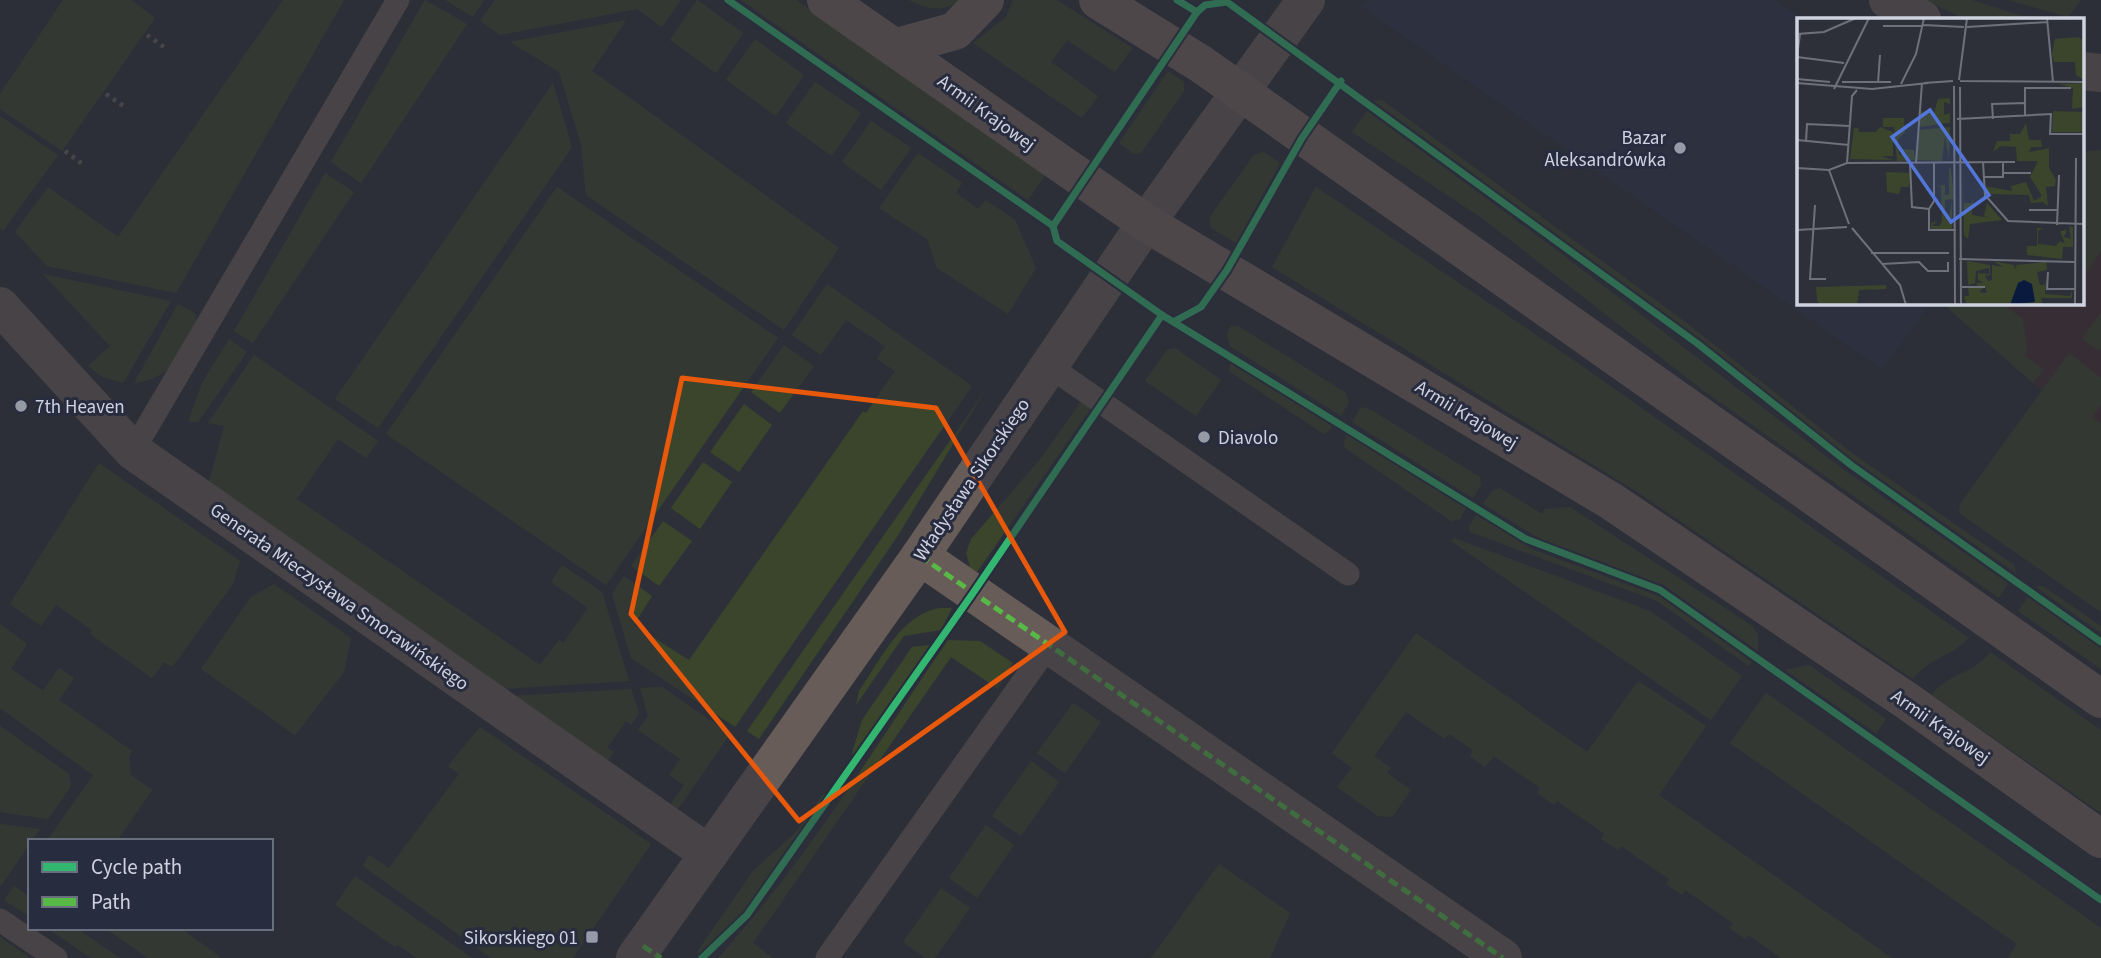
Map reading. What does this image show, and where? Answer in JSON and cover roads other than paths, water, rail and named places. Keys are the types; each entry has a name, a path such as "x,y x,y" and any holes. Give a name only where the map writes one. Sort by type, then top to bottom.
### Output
{"main road":[{"name":"Armii Krajowej","path":"826,0 1146,223 1611,500 1910,703 2101,839"},
{"path":"897,47 955,31 985,0"},
{"path":"1098,0 1175,46 2101,699"}],"street":[{"name":"Władysława Sikorskiego","path":"647,954 709,854 920,556 1146,223 1241,95 1306,0"},
{"path":"1888,0 1920,18"},
{"name":"Generała Mieczysława Smorawińskiego","path":"0,306 132,451 709,854"},
{"path":"920,556 1503,958"}],"lane":[{"path":"132,451 398,0"},
{"path":"1049,366 1348,574"},
{"path":"827,958 1049,645"},
{"path":"0,920 56,958"}],"place":[{"name":"Bazar Aleksandrówka","path":"1680,148"},
{"name":"7th Heaven","path":"21,406"},
{"name":"Diavolo","path":"1204,437"},
{"name":"Sikorskiego 01","path":"592,937"}]}
